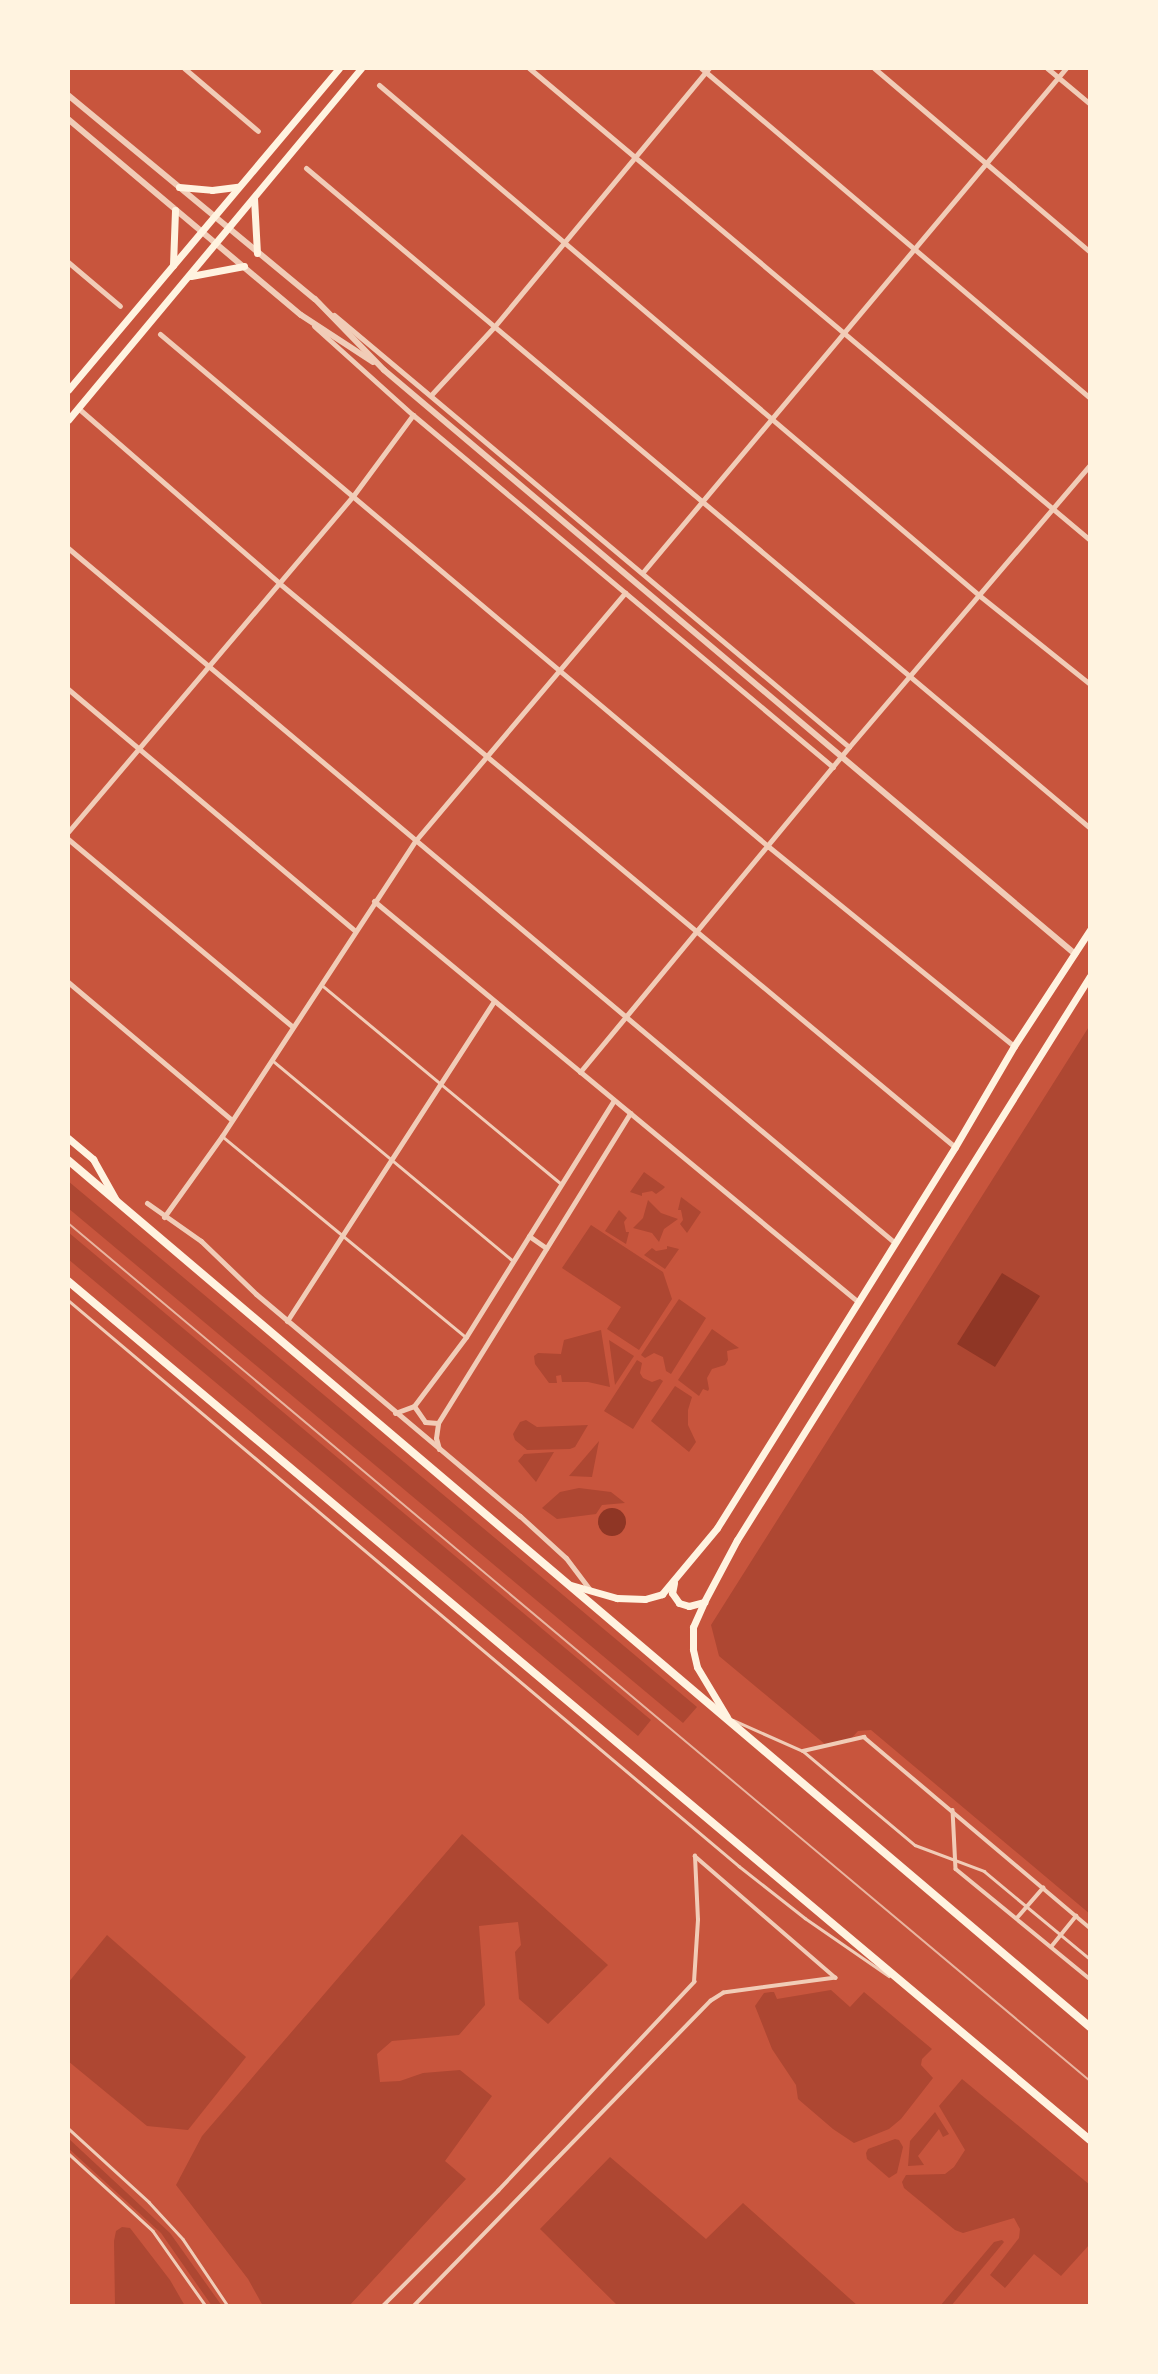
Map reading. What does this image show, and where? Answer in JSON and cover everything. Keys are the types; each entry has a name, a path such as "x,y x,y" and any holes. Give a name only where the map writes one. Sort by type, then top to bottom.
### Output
{"highway":[{"path":"68,1160 1090,2027"},
{"path":"68,1281 1090,2140"}],"main road":[{"path":"68,390 339,68"},
{"path":"68,420 230,230 361,68"},
{"path":"179,187 212,190 239,187"},
{"path":"254,198 257,253"},
{"path":"173,265 176,210"},
{"path":"190,276 244,265"},
{"path":"569,1584 593,1593 645,1599 662,1594 674,1582 717,1528 955,1147 1014,1046 1090,930"},
{"path":"727,1718 697,1667 693,1649 693,1627 704,1602 744,1529 1090,976"},
{"path":"68,1138 93,1159 116,1200"},
{"path":"674,1582 671,1592 679,1603 689,1606 704,1602"}],"street":[{"path":"184,68 258,131"},
{"path":"529,68 1090,540"},
{"path":"874,68 1090,252"},
{"path":"1047,68 1090,104"},
{"path":"643,572 1066,68"},
{"path":"431,395 494,327 635,158 705,69 1090,398"},
{"path":"379,85 979,596 1090,684"},
{"path":"68,95 431,395 849,747"},
{"path":"68,119 244,265 413,415 834,767"},
{"path":"306,168 1090,828"},
{"path":"68,262 120,306"},
{"path":"315,299 384,370 1075,954"},
{"path":"301,315 384,370"},
{"path":"160,334 769,847 1014,1046"},
{"path":"78,408 486,758 955,1147"},
{"path":"68,832 353,496 413,415"},
{"path":"580,1072 769,847 849,747 910,679 1090,465"},
{"path":"68,548 894,1242"},
{"path":"164,1217 222,1136 416,840 625,593"},
{"path":"68,690 355,931"},
{"path":"68,839 293,1027"},
{"path":"374,901 857,1301"},
{"path":"68,982 232,1120"},
{"path":"287,1321 494,1001"},
{"path":"395,1413 414,1406 466,1337 614,1100"},
{"path":"439,1449 436,1438 438,1423 630,1114"},
{"path":"147,1203 201,1241 287,1321 566,1558 593,1593"},
{"path":"529,1236 546,1248"},
{"path":"414,1406 425,1422 438,1423"},
{"path":"803,1751 864,1737 1090,1928"},
{"path":"953,1811 956,1869 1090,1979"},
{"path":"383,2306 498,2191 694,1982 698,1920 695,1856 836,1978 724,1993 711,2001 414,2306"},
{"path":"1017,1919 1043,1888"},
{"path":"1051,1947 1076,1916"}],"lane":[{"path":"320,984 561,1185"},
{"path":"272,1060 513,1261"},
{"path":"222,1136 466,1337"},
{"path":"68,1300 739,1866 804,1918 924,2000"},
{"path":"727,1718 803,1751 915,1845 984,1871 1090,1959"},
{"path":"68,2128 149,2202 183,2239 228,2306"},
{"path":"68,2154 153,2231 206,2306"}],"shaded area":[{"path":"1090,1025 1090,1914 871,1730 858,1731 847,1743 826,1745 719,1656 711,1625"},
{"path":"644,1172 665,1187 656,1194 652,1191 642,1193 642,1196 630,1192"},
{"path":"68,1181 697,1707 683,1723 68,1208"},
{"path":"681,1197 701,1212 687,1233 680,1224 683,1220 681,1210 678,1210"},
{"path":"648,1200 661,1213 678,1219 664,1229 659,1242 652,1233 633,1228 643,1218"},
{"path":"619,1210 627,1218 624,1222 626,1232 629,1232 626,1244 605,1231"},
{"path":"591,1225 663,1272 672,1299 639,1350 607,1329 621,1307 562,1268"},
{"path":"68,1232 651,1720 638,1736 68,1259"},
{"path":"667,1246 679,1249 665,1269 644,1255 652,1248 656,1251 667,1249"},
{"path":"1002,1273 1040,1296 995,1367 957,1344"},
{"path":"679,1299 706,1318 671,1374 666,1371 663,1357 654,1353 645,1358 641,1355"},
{"path":"712,1329 739,1348 727,1351 728,1360 725,1365 712,1369 707,1378 709,1389 703,1389 699,1396 678,1380"},
{"path":"601,1330 610,1387 588,1382 562,1382 561,1375 556,1376 557,1383 549,1383 535,1364 534,1356 538,1353 561,1354 564,1340"},
{"path":"609,1340 634,1356 615,1385"},
{"path":"637,1360 642,1363 640,1373 643,1378 652,1382 660,1379 663,1381 633,1429 604,1411"},
{"path":"675,1386 692,1397 688,1410 688,1425 696,1442 689,1452 651,1421"},
{"path":"526,1420 537,1427 588,1425 575,1447 527,1450 515,1440 513,1434 520,1422"},
{"path":"599,1441 592,1477 569,1476"},
{"path":"554,1452 536,1482 518,1461 524,1454"},
{"path":"579,1488 611,1492 625,1503 602,1505 596,1514 557,1519 542,1508 560,1492"},
{"path":"612,1508 622,1512 626,1522 622,1532 612,1536 602,1532 598,1522 602,1512"},
{"path":"462,1834 608,1965 548,2024 519,1999 515,1952 521,1945 518,1922 479,1926 485,2005 459,2035 392,2041 377,2054 380,2082 400,2081 423,2073 460,2070 492,2096 445,2161 466,2179 349,2306 263,2306 248,2279 176,2185 202,2136"},
{"path":"107,1935 246,2057 188,2130 147,2126 68,2061 68,1983"},
{"path":"831,1990 850,2007 864,1992 932,2049 922,2059 921,2065 933,2078 901,2119 889,2129 854,2143 798,2099 796,2085 772,2049 755,2006 764,1993 774,1992 777,1999"},
{"path":"962,2079 1090,2185 1090,2244 1061,2276 1034,2254 1005,2288 990,2275 1019,2238 1020,2229 1014,2218 963,2233 955,2230 904,2188 902,2182 906,2175 945,2174 954,2167 965,2150 939,2106"},
{"path":"935,2112 949,2134 943,2137 939,2129 918,2156 924,2165 908,2166 910,2141"},
{"path":"68,2138 170,2233 222,2306 212,2306 161,2233 68,2148"},
{"path":"899,2140 903,2147 897,2173 889,2178 867,2159 866,2153 868,2149"},
{"path":"610,2157 706,2239 743,2203 858,2306 618,2306 540,2229"},
{"path":"122,2227 130,2228 170,2280 185,2306 115,2306 114,2241 116,2231"},
{"path":"994,2242 1004,2242 951,2306 940,2306"}],"tram line":[{"path":"68,1223 1090,2081"}]}
